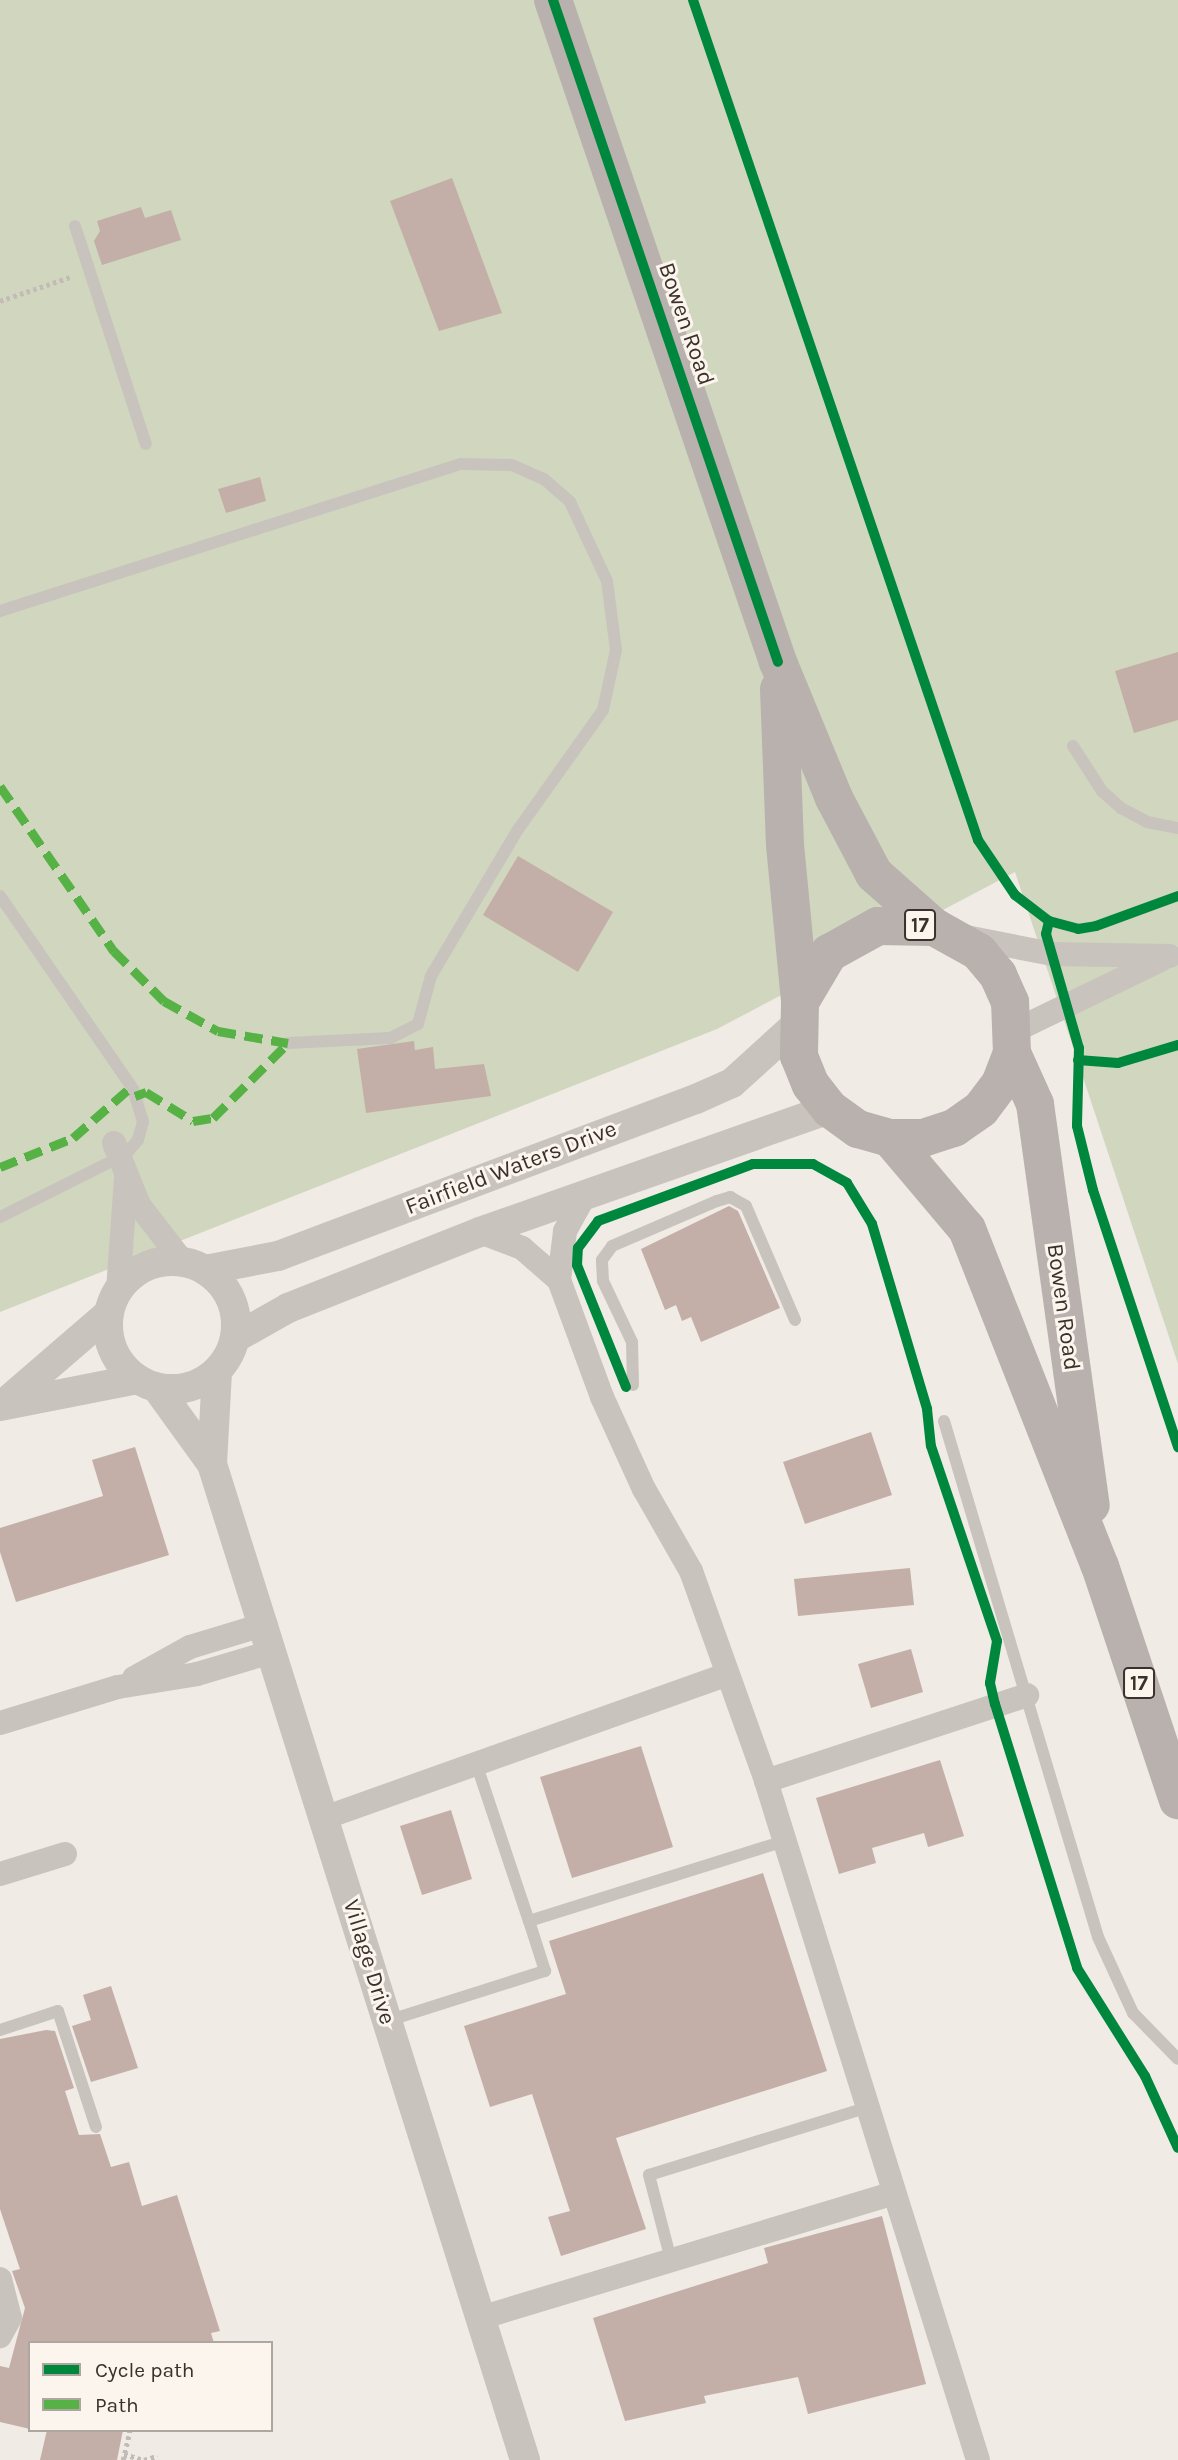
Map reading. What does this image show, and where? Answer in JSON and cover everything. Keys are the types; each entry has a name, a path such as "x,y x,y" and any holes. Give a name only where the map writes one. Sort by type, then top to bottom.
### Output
{"main road":[{"name":"Bowen Road","path":"553,0 778,662 834,798 873,874 998,975 1013,1042 1034,1104 1100,1566"},
{"name":"Bowen Road","path":"778,662 785,845 799,1056 811,1085 830,1110 858,1129 890,1138 923,1138 963,1122 1000,1084 1013,1042"},
{"name":"17","path":"798,1013 823,961 852,937 878,926 945,931"},
{"name":"Bowen Road","path":"890,1138 967,1230 1100,1566 1178,1800"}],"street":[{"path":"945,931 1052,954 1174,955"},
{"path":"1013,1042 1174,955"},
{"name":"Fairfield Waters Drive","path":"194,1266 278,1256 732,1083 798,1013"},
{"path":"1,1406 147,1384 189,1387 217,1371 235,1338 288,1308 480,1232 830,1110"},
{"path":"120,1159 139,1205 194,1266 231,1300 235,1338"},
{"path":"120,1159 113,1351 147,1384"},
{"path":"586,1194 562,1241 559,1280 602,1397 644,1489 691,1571 765,1781 976,2458"},
{"path":"480,1232 522,1248 559,1280"},
{"path":"1,1406 113,1302 146,1266 194,1266"},
{"name":"Village Drive","path":"212,1464 217,1371"},
{"name":"Village Drive","path":"147,1384 212,1464 270,1637 525,2460"},
{"path":"0,1723 118,1687 190,1647 270,1637"},
{"path":"324,1818 726,1675"},
{"path":"765,1781 1027,1695"},
{"path":"0,1874 65,1854"},
{"path":"480,2318 893,2193"},
{"path":"0,2279 10,2318 0,2336"}],"lane":[{"path":"75,226 146,444"},
{"path":"0,611 460,464 512,465 544,479 570,502 607,580 616,650 603,710 517,831 430,976 418,1024 390,1038 288,1042"},
{"path":"1073,746 1102,791 1121,807 1147,822 1178,828"},
{"path":"0,897 133,1089 142,1128 135,1145 120,1159 0,1217"},
{"path":"633,1385 632,1342 608,1296 602,1260 612,1246 717,1200 730,1197 746,1206 795,1320"},
{"path":"944,1421 1098,1937 1133,2013 1178,2059"},
{"path":"387,2021 545,1971 476,1763"},
{"path":"529,1921 784,1841"},
{"path":"0,2029 58,2011 96,2127"},
{"path":"671,2260 649,2175 866,2108"}],"path":[{"path":"0,301 90,270"},
{"path":"130,2432 124,2457 144,2460 157,2456"}],"green space":[{"path":"0,0 1178,0 1178,1364 1015,872 717,1029 0,1312"}],"building":[{"path":"452,178 502,313 439,331 390,201"},
{"path":"141,207 145,218 171,210 181,240 102,265 94,241 100,231 97,221"},
{"path":"260,477 266,501 226,513 218,489"},
{"path":"1178,652 1178,720 1134,733 1115,671"},
{"path":"518,856 613,912 578,972 483,915"},
{"path":"414,1041 415,1050 433,1047 435,1069 484,1064 491,1096 366,1113 357,1049"},
{"path":"729,1206 738,1211 780,1308 701,1342 691,1317 682,1321 676,1305 665,1310 641,1249"},
{"path":"871,1432 892,1495 805,1524 783,1462"},
{"path":"135,1447 169,1555 16,1602 0,1552 0,1528 103,1496 92,1460"},
{"path":"910,1568 914,1605 798,1616 794,1579"},
{"path":"911,1649 923,1692 871,1708 858,1664"},
{"path":"641,1746 673,1847 572,1878 540,1777"},
{"path":"940,1760 964,1836 928,1847 924,1833 872,1848 876,1863 839,1874 816,1798"},
{"path":"451,1810 472,1879 422,1895 400,1826"},
{"path":"763,1873 827,2071 616,2138 646,2229 561,2256 548,2217 570,2211 532,2094 490,2107 464,2026 566,1994 549,1941"},
{"path":"111,1986 138,2068 91,2082 72,2026 91,2020 83,1995"},
{"path":"46,2030 55,2031 74,2088 65,2091 79,2135 100,2134 111,2167 129,2162 142,2206 177,2195 220,2331 211,2333 213,2341 28,2341 28,2429 0,2422 0,2366 9,2368 25,2308 12,2271 20,2269 0,2209 0,2039"},
{"path":"882,2216 926,2384 808,2414 798,2377 704,2396 706,2403 625,2421 593,2318 768,2263 764,2248"},
{"path":"47,2432 123,2432 117,2460 40,2460"}],"marked path":[{"path":"0,786 114,951 164,1001 218,1031 288,1043"},
{"path":"135,1096 146,1092 193,1121 213,1118 288,1043"},
{"path":"0,1167 73,1138 131,1087"}],"cycle path":[{"path":"553,0 778,662"},
{"path":"693,0 978,840 1015,895 1049,921 1046,934 1079,1048 1077,1126 1093,1190 1178,1447"},
{"path":"1049,921 1078,929 1096,926 1178,896"},
{"path":"1078,1060 1118,1063 1178,1045"},
{"path":"626,1387 577,1265 578,1248 598,1221 753,1164 813,1164 847,1183 872,1224 927,1409 931,1446 997,1641 990,1683 995,1704 1077,1968 1145,2076 1178,2148"}]}
